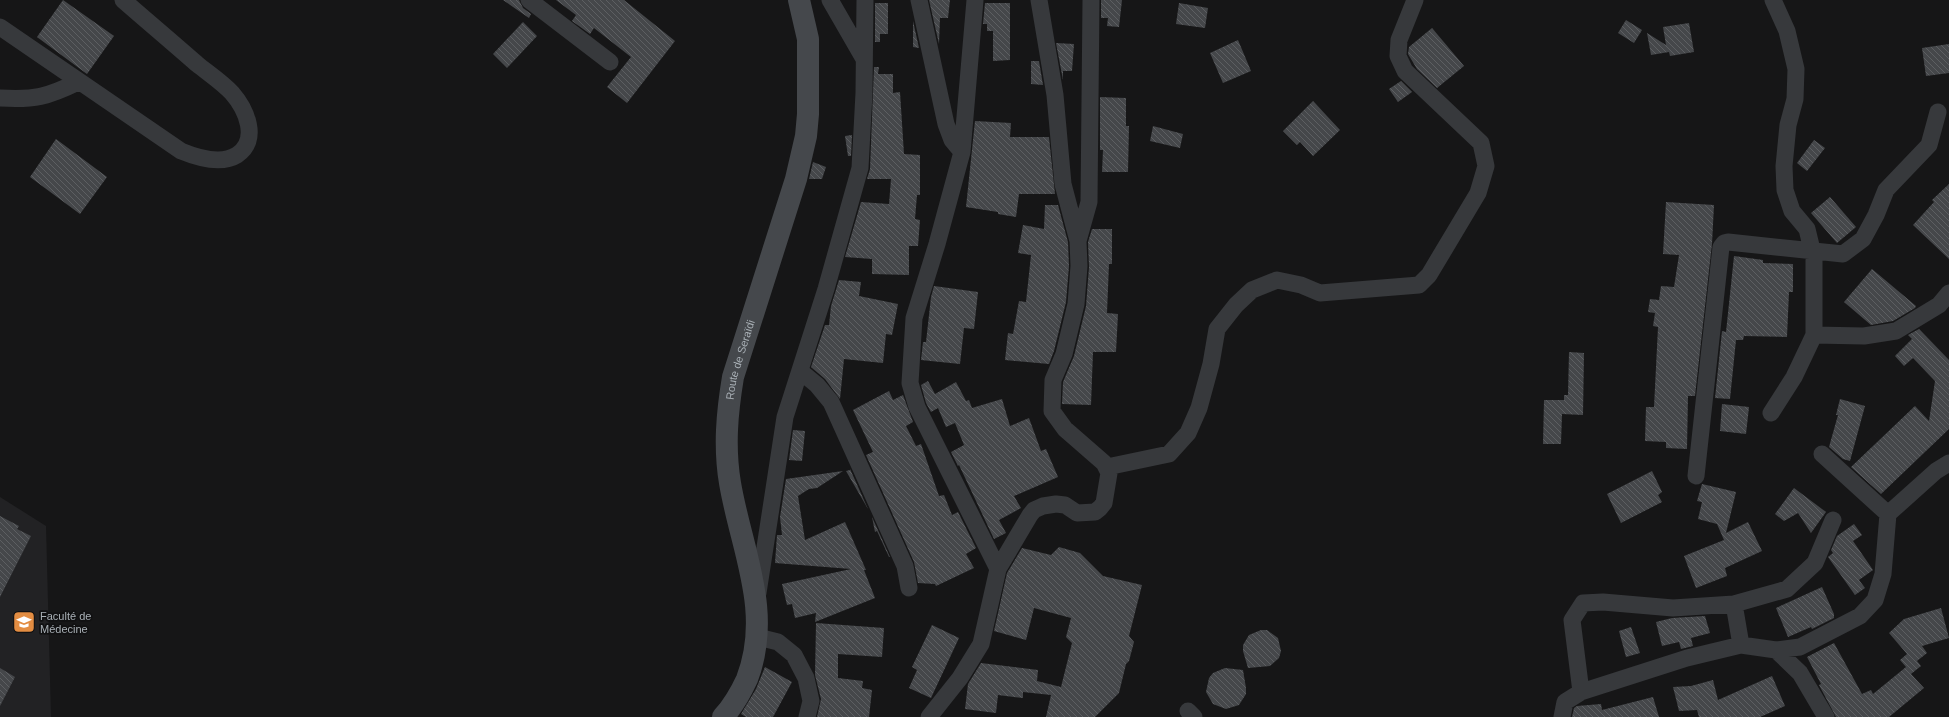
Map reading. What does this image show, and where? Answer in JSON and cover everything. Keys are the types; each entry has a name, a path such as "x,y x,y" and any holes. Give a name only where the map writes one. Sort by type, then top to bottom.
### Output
{"street":[{"path":"0,27 78,82 181,151 197,158 213,160 230,158 241,152 250,135 248,122 232,94 123,0"},
{"path":"529,0 610,62"},
{"name":"Route de Seraïdi","path":"723,717 742,689 752,664 758,637 757,601 730,484 726,454 726,428 733,377 796,179 806,136 808,114 808,39 805,18 799,0"},
{"path":"830,0 864,59"},
{"path":"757,601 785,417 826,289 860,168 864,93 865,0"},
{"path":"919,0 946,124 952,140 962,152"},
{"path":"976,0 962,152 937,244 914,318 910,383 917,407 998,569"},
{"path":"929,717 960,678 981,644 998,569 1034,510 1049,504 1065,504 1078,513 1095,512 1104,503 1109,474 1107,467 1090,449 1066,429 1052,411 1053,380 1064,354 1076,304 1079,266 1078,242 1063,184 1055,94 1039,0"},
{"path":"1078,242 1089,202 1091,0"},
{"path":"1107,467 1169,454 1188,433 1205,386 1218,329 1236,305 1252,290 1277,280 1301,285 1320,293 1354,291 1420,285 1428,275 1478,193 1486,166 1481,143 1405,71 1398,56 1399,40 1415,0"},
{"path":"1771,413 1794,377 1814,335 1813,252 1807,229 1792,211 1785,190 1784,166 1788,125 1795,99 1796,69 1787,31 1773,0"},
{"path":"0,98 38,98 53,94 78,82"},
{"path":"1696,476 1721,247 1724,243 1728,242 1843,254 1863,239 1876,215 1886,190 1930,145 1938,112"},
{"path":"1814,335 1864,336 1896,331 1946,303"},
{"path":"800,371 817,385 831,402 905,566 909,588"},
{"path":"1822,454 1888,514"},
{"path":"1562,717 1565,702 1581,692 1687,658 1741,646 1776,650 1800,647 1860,616 1875,600 1883,574 1888,514 1936,471 1949,463"},
{"path":"1581,692 1572,620 1584,603 1603,602 1673,608 1734,604 1787,589 1815,563 1834,520"},
{"path":"1734,604 1741,646"},
{"path":"758,637 778,642 794,656 806,678 810,701 807,717"},
{"path":"1776,650 1800,673 1826,717"}],"shaded area":[{"name":"Faculté de Médecine","path":"0,497 46,526 51,717 0,717"}],"building":[{"path":"63,0 114,36 87,74 37,37"},
{"path":"503,0 519,0 523,8 531,14 529,18"},
{"path":"556,0 624,0 675,41 627,103 607,87 631,57 594,28 590,34 572,21 576,15"},
{"path":"929,0 950,0 948,18 940,18 939,44"},
{"path":"1101,0 1122,0 1119,27 1107,26 1108,18 1101,18"},
{"path":"875,3 888,3 888,34 880,34 880,42 875,42"},
{"path":"985,3 1010,3 1010,60 993,61 993,31 987,31 987,24 983,24"},
{"path":"1179,3 1208,8 1205,28 1176,24"},
{"path":"1626,20 1642,30 1634,43 1618,33"},
{"path":"913,21 919,48 913,47"},
{"path":"523,22 537,36 507,68 493,54"},
{"path":"1689,23 1694,52 1670,56 1669,52 1651,55 1647,33 1666,45 1663,27"},
{"path":"1432,28 1464,66 1437,88 1417,69 1408,54 1409,47"},
{"path":"1238,40 1251,71 1223,83 1210,53"},
{"path":"1056,43 1074,44 1072,71 1063,71 1063,80"},
{"path":"1949,44 1949,73 1926,76 1922,48"},
{"path":"1031,61 1039,61 1043,85 1031,84"},
{"path":"874,67 879,67 878,74 893,74 893,93 900,92 904,154 920,155 920,195 917,195 915,219 920,220 918,246 909,246 909,275 872,274 872,259 845,257 861,202 889,204 891,179 867,179 870,169"},
{"path":"1401,81 1412,92 1398,102 1389,89"},
{"path":"1100,97 1126,98 1126,126 1129,126 1128,172 1102,172 1103,150 1100,150"},
{"path":"1313,101 1340,130 1313,156 1300,142 1297,145 1283,131"},
{"path":"975,121 1011,123 1010,137 1049,137 1055,194 1019,194 1016,217 998,214 998,212 966,207"},
{"path":"1153,126 1183,134 1180,148 1150,141"},
{"path":"852,135 851,156 848,156 845,136"},
{"path":"56,139 107,177 80,214 30,177"},
{"path":"1814,140 1825,148 1807,171 1797,163"},
{"path":"813,162 826,167 822,179 809,179"},
{"path":"1949,184 1949,259 1913,225 1934,202 1932,200"},
{"path":"1830,197 1856,227 1837,243 1811,213"},
{"path":"1666,202 1714,205 1712,244 1695,396 1688,396 1687,449 1666,448 1666,442 1645,441 1646,407 1654,407 1658,327 1653,326 1655,313 1648,312 1650,299 1659,300 1661,286 1674,287 1679,255 1663,254"},
{"path":"1045,205 1058,205 1068,242 1069,266 1066,302 1054,351 1049,364 1005,360 1008,333 1013,334 1019,301 1026,302 1031,255 1018,253 1023,225 1044,229"},
{"path":"1092,229 1112,229 1112,264 1109,264 1107,313 1118,314 1116,352 1093,352 1091,405 1062,404 1063,382 1074,356 1086,306 1089,267 1088,242"},
{"path":"1734,256 1763,260 1763,263 1793,264 1793,292 1789,292 1787,337 1744,336 1743,340 1736,340 1730,399 1715,398 1722,331 1726,332"},
{"path":"1872,269 1916,306 1915,308 1893,321 1871,325 1844,302"},
{"path":"839,280 861,282 859,296 898,304 892,335 886,334 883,363 844,359 840,399 825,379 811,367 825,325 829,325 831,306"},
{"path":"934,286 978,292 974,329 964,328 960,364 921,360 923,342 926,342 931,297"},
{"path":"1919,329 1949,360 1949,429 1881,494 1851,467 1915,406 1929,421 1935,381 1913,358 1904,366 1895,356 1912,339 1908,335"},
{"path":"1569,352 1584,353 1583,415 1562,414 1561,444 1543,444 1544,400 1564,400 1564,395 1568,395"},
{"path":"928,381 935,394 956,382 966,401 969,400 972,408 1002,399 1010,426 1029,418 1041,451 1046,449 1058,477 1014,496 1021,508 999,520 1006,533 994,539 959,465 958,466 951,452 964,445 955,423 946,427 938,408 931,412 926,403 921,385"},
{"path":"889,391 893,400 903,395 913,422 906,426 916,446 921,444 939,496 944,495 952,515 958,512 976,548 966,554 974,568 936,586 935,584 918,583 914,562 866,455 873,452 853,410"},
{"path":"1840,399 1865,406 1850,461 1843,459 1829,447 1838,415 1836,415"},
{"path":"1722,404 1749,407 1746,434 1720,431"},
{"path":"793,430 805,431 802,461 789,460"},
{"path":"850,469 868,509 846,471"},
{"path":"843,471 817,488 809,489 798,496 805,540 845,522 866,570 864,570 875,598 815,622 816,613 795,618 792,604 787,605 782,584 851,569 775,563 777,535 782,535 780,517 786,479"},
{"path":"1652,471 1662,492 1658,495 1662,502 1621,523 1607,494"},
{"path":"1702,484 1736,492 1726,533 1748,522 1762,551 1725,568 1727,576 1696,588 1684,556 1724,540 1717,524 1698,519 1702,502 1697,501"},
{"path":"1794,488 1826,512 1811,533 1798,513 1784,521 1775,514"},
{"path":"0,516 19,526 17,529 31,536 0,597"},
{"path":"872,517 890,557 877,531 875,532"},
{"path":"1854,524 1862,535 1853,541 1873,570 1859,580 1865,588 1855,595 1828,557 1833,553 1831,550 1837,536"},
{"path":"1059,547 1080,553 1103,576 1142,585 1129,636 1134,642 1129,661 1126,664 1119,693 1095,717 1046,717 1051,695 1023,692 1023,698 998,695 996,713 965,709 968,684 981,663 1038,670 1037,681 1061,687 1072,643 1066,637 1071,618 1034,608 1026,640 994,631 1007,573 1022,548 1051,555"},
{"path":"1822,587 1834,614 1834,618 1812,629 1811,627 1788,637 1776,608"},
{"path":"1941,608 1949,638 1922,646 1927,653 1917,661 1921,666 1911,674 1924,688 1889,717 1836,717 1819,685 1821,684 1807,657 1834,643 1862,694 1871,690 1873,694 1906,667 1900,660 1907,654 1889,633 1904,619"},
{"path":"1705,616 1710,633 1691,638 1693,646 1681,649 1679,642 1662,646 1656,622 1672,618"},
{"path":"816,623 884,628 882,657 838,654 838,678 863,681 862,688 872,690 869,717 817,717 821,699 815,675"},
{"path":"932,625 959,638 931,698 909,688 917,670 912,667"},
{"path":"1631,627 1640,653 1626,657 1619,631"},
{"path":"1261,630 1267,630 1278,638 1281,651 1279,658 1270,666 1248,668 1243,651 1243,645 1249,635"},
{"path":"765,667 792,682 773,717 746,717 741,714 756,689"},
{"path":"0,668 15,677 0,706"},
{"path":"1225,668 1243,670 1246,688 1246,694 1239,705 1226,709 1213,704 1206,692 1209,678 1213,673"},
{"path":"1772,676 1785,706 1760,717 1699,717 1697,710 1679,711 1673,687 1691,686 1713,680 1718,700"},
{"path":"1653,697 1659,717 1572,717 1574,708 1577,706 1601,704 1602,710"}],"place":[{"name":"Faculté de Médecine","path":"24,622"}]}
